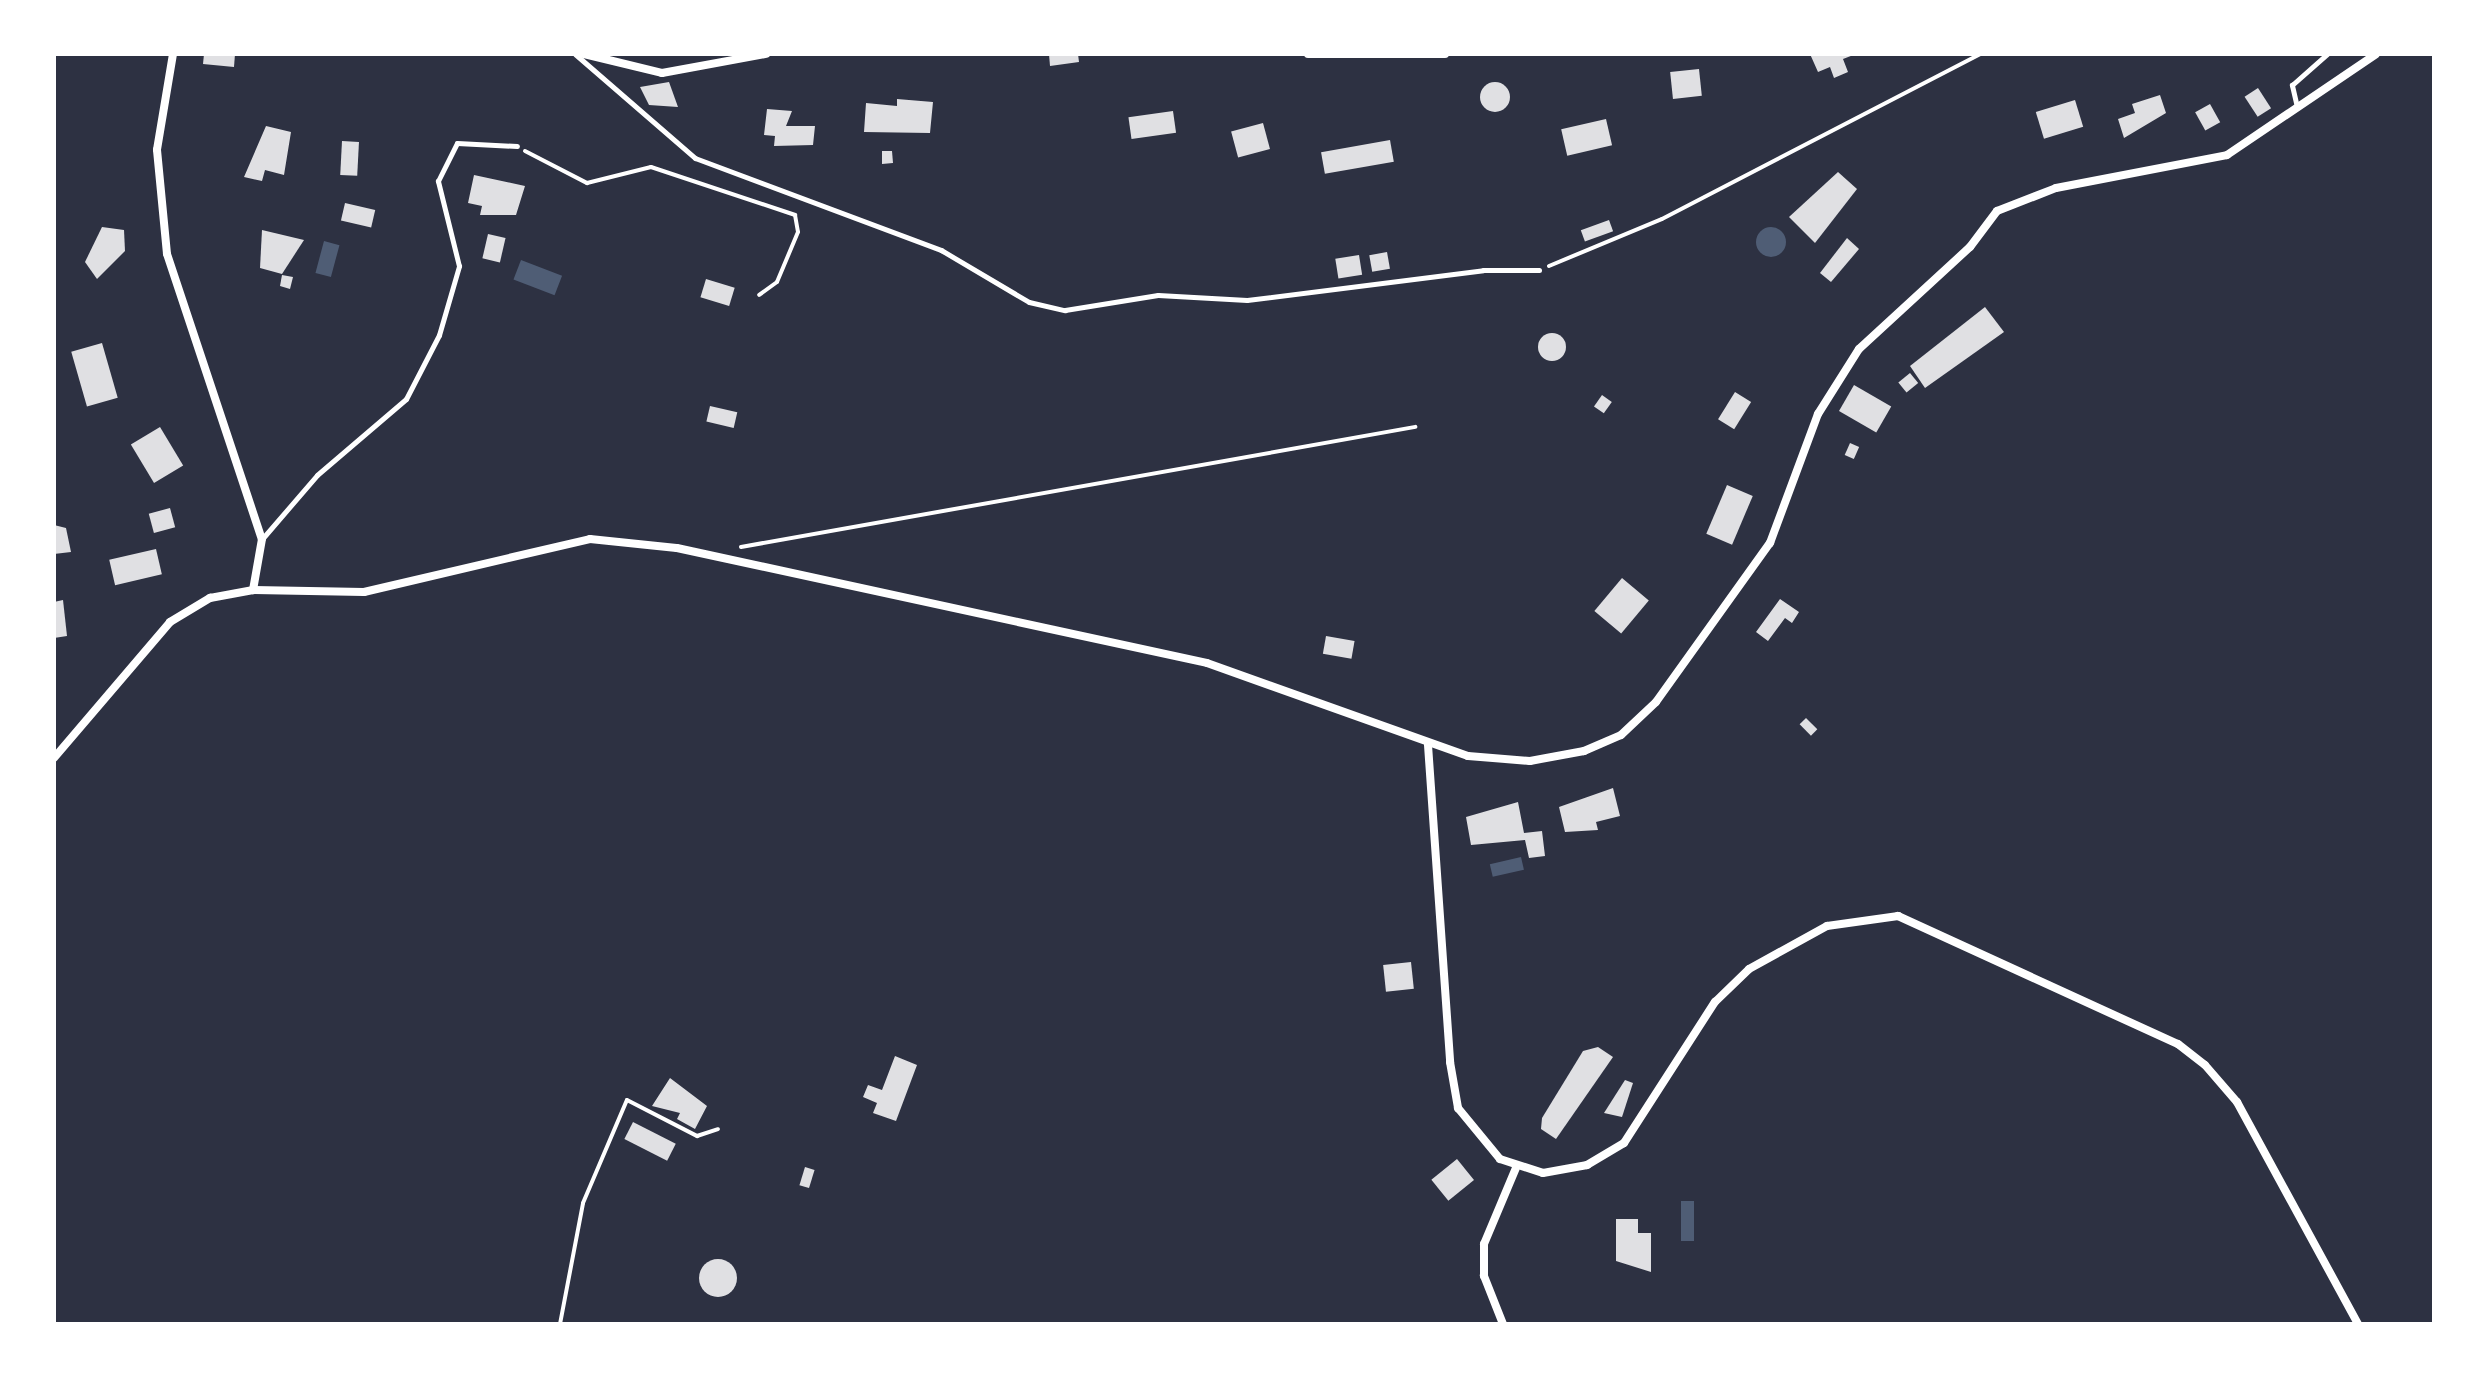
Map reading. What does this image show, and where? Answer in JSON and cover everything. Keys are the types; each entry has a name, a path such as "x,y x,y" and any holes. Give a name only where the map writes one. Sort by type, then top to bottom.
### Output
{"street":[{"path":"173,54 157,150 167,254 262,539 253,590"},
{"path":"584,54 662,73 766,54"},
{"path":"1308,54 1445,54"},
{"path":"54,758 170,622 210,598 253,590 364,592 590,539 640,541 1207,663 1428,745 1530,761 1621,735 1656,702 1770,543 1818,414 1859,349 1970,247 1997,211 2056,188 2227,155 2376,54"},
{"path":"1428,745 1458,1108 1480,1142 1516,1168 1543,1173 1587,1165 1624,1143 1715,1002 1749,969 1827,926 1898,916 2178,1044 2205,1065 2237,1102 2358,1324"},
{"path":"1503,1324 1484,1276 1484,1244 1516,1168"}],"lane":[{"path":"575,54 695,158 941,250 1041,305 1065,310 1158,295 1247,300 1483,270 1539,270"},
{"path":"2297,107 2292,85 2327,54"},
{"path":"262,539 317,475 406,399 439,335 459,266 438,181 457,143 517,146"}],"path":[{"path":"1539,270 1662,219 1980,54"},
{"path":"517,146 587,183 651,167 795,215 798,232 777,282 759,295"},
{"path":"728,560 745,543 1415,427"},
{"path":"560,1324 583,1203 627,1100 697,1136 718,1129"}],"water":[{"path":"1771,227 1777,228 1785,236 1785,248 1777,256 1771,257 1765,256 1757,248 1756,242 1757,236 1765,228"},
{"path":"324,241 339,245 331,277 315,273"},
{"path":"521,260 562,276 555,295 513,280"},
{"path":"1521,857 1524,870 1493,877 1490,864"},
{"path":"1681,1201 1694,1201 1694,1241 1681,1241"}],"building":[{"path":"204,54 235,54 234,67 203,64"},
{"path":"1049,54 1078,54 1079,62 1050,66"},
{"path":"1810,54 1856,54 1843,59 1848,72 1834,78 1830,67 1818,72"},
{"path":"1699,69 1702,96 1673,99 1670,72"},
{"path":"669,82 678,107 649,105 640,87"},
{"path":"1495,82 1506,86 1510,97 1506,108 1495,112 1484,108 1480,97 1484,86"},
{"path":"2258,88 2271,108 2258,117 2245,97"},
{"path":"2160,95 2166,113 2124,138 2118,119 2135,113 2132,104"},
{"path":"897,99 933,102 930,133 864,132 866,103 897,106"},
{"path":"2075,100 2083,127 2044,139 2036,112"},
{"path":"2210,104 2220,122 2205,131 2195,112"},
{"path":"767,109 792,111 786,126 815,126 813,145 774,146 775,136 764,135"},
{"path":"1173,111 1176,133 1131,139 1128,117"},
{"path":"1606,119 1612,145 1567,156 1561,129"},
{"path":"1263,123 1270,149 1238,158 1231,132"},
{"path":"266,126 291,132 284,175 265,170 262,181 244,177"},
{"path":"1390,140 1394,162 1325,174 1321,152"},
{"path":"342,141 359,142 357,176 340,175"},
{"path":"882,151 892,151 893,163 882,164"},
{"path":"1838,172 1857,189 1815,243 1789,217"},
{"path":"474,175 525,186 516,215 480,215 482,206 468,203"},
{"path":"345,203 375,210 371,228 341,221"},
{"path":"1609,220 1613,231 1585,242 1581,230"},
{"path":"102,227 124,230 125,251 97,279 85,262"},
{"path":"262,230 304,240 282,274 260,268"},
{"path":"488,234 506,238 500,262 482,258"},
{"path":"1847,238 1859,249 1831,282 1820,273"},
{"path":"1387,252 1390,269 1372,272 1369,255"},
{"path":"1359,255 1362,275 1338,279 1335,259"},
{"path":"282,275 293,277 290,289 280,286"},
{"path":"706,279 735,288 729,306 700,297"},
{"path":"1985,307 2004,332 1925,388 1910,366"},
{"path":"1552,333 1562,337 1566,347 1562,357 1552,361 1542,357 1538,347 1542,337"},
{"path":"102,343 118,398 87,407 71,352"},
{"path":"1910,373 1918,383 1907,393 1898,382"},
{"path":"1854,385 1891,406 1876,432 1839,411"},
{"path":"1735,392 1751,402 1734,429 1718,419"},
{"path":"1602,395 1612,402 1604,413 1594,406"},
{"path":"710,406 737,412 734,428 706,422"},
{"path":"160,427 183,466 154,483 131,445"},
{"path":"1850,443 1859,447 1854,459 1845,455"},
{"path":"1727,485 1753,496 1732,545 1706,534"},
{"path":"170,508 175,527 154,533 149,514"},
{"path":"54,525 66,528 71,552 54,554"},
{"path":"156,549 162,574 115,585 109,560"},
{"path":"1622,578 1649,600 1621,633 1594,611"},
{"path":"1780,599 1799,612 1792,623 1785,618 1768,641 1756,632"},
{"path":"63,600 67,636 54,638 54,602"},
{"path":"1326,636 1355,641 1351,659 1323,654"},
{"path":"1806,718 1817,729 1811,736 1800,724"},
{"path":"1613,788 1620,816 1596,822 1598,830 1565,832 1559,807"},
{"path":"1518,802 1524,833 1542,831 1545,856 1529,858 1525,840 1471,845 1466,817"},
{"path":"1411,962 1414,989 1386,992 1383,965"},
{"path":"1598,1047 1613,1057 1556,1139 1541,1129 1542,1118 1583,1051"},
{"path":"895,1056 917,1065 896,1121 873,1113 877,1103 863,1097 868,1085 882,1090"},
{"path":"670,1078 707,1106 695,1129 677,1119 680,1113 652,1106"},
{"path":"1625,1080 1633,1083 1622,1117 1604,1113"},
{"path":"633,1122 676,1144 667,1161 624,1139"},
{"path":"1457,1159 1474,1180 1448,1201 1431,1180"},
{"path":"805,1167 815,1170 809,1188 799,1185"},
{"path":"1616,1219 1638,1219 1638,1233 1651,1233 1651,1272 1616,1261"},
{"path":"718,1259 732,1264 737,1278 732,1292 718,1297 704,1292 699,1278 704,1264"}]}
